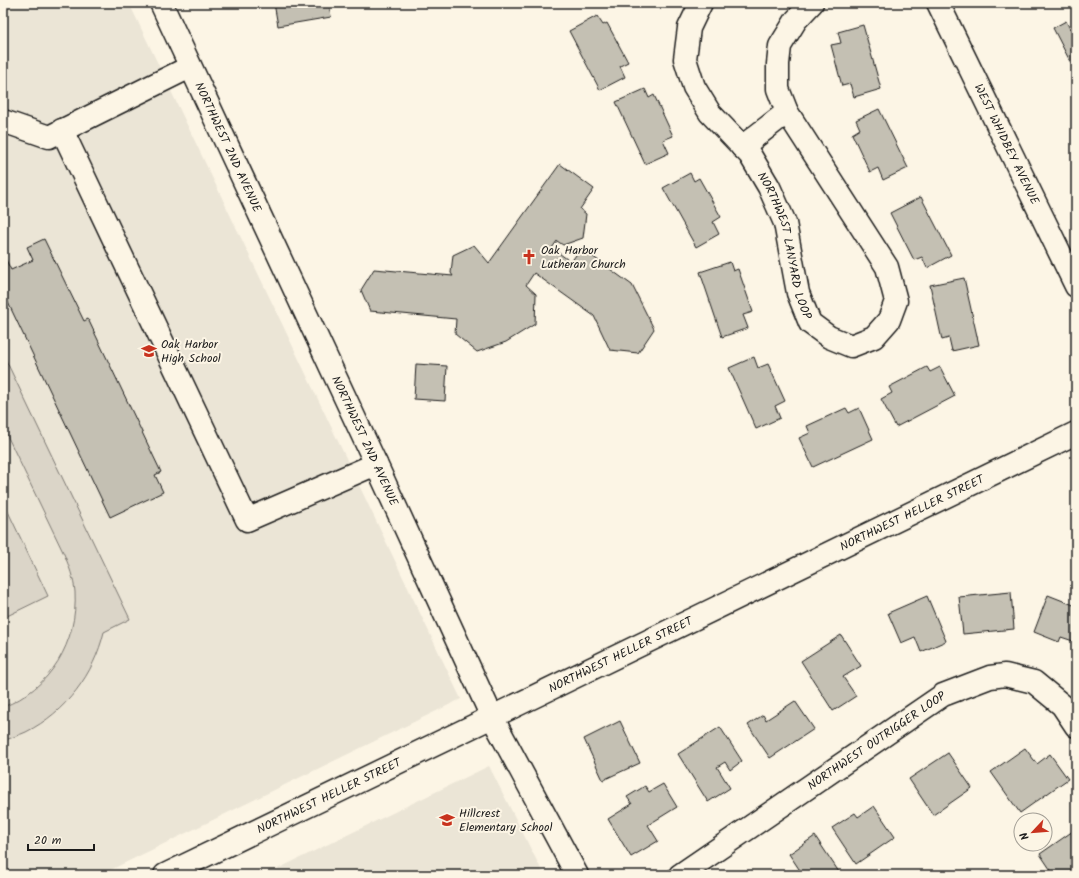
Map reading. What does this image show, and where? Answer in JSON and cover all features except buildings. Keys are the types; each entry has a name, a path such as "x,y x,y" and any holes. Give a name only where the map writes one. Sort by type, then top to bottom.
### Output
{"street":[{"name":"NORTHWEST 2ND AVENUE","path":"161,3 492,717 577,875"},
{"name":"NORTHWEST LANYARD LOOP","path":"701,3 689,28 685,59 694,87 710,113 750,155 769,187 785,223 798,293 810,323 829,337 851,346 874,337 889,320 896,301 886,267 787,112 778,89 780,46 796,20 812,3"},
{"name":"WEST WHIDBEY AVENUE","path":"938,3 1076,286"},
{"path":"3,121 49,137 190,67"},
{"path":"742,147 787,112"},
{"path":"62,130 247,520 376,464"},
{"name":"NORTHWEST HELLER STREET","path":"165,875 1076,433"},
{"name":"NORTHWEST OUTRIGGER LOOP","path":"680,875 943,695 965,686 990,677 1005,675 1034,682 1062,705 1076,726"}],"shaded area":[{"name":"Oak Harbor High School","path":"3,3 129,3 461,699 100,875 3,875"},
{"path":"3,354 130,619 104,632 93,663 85,677 66,703 40,724 26,732 3,741 3,707 20,699 47,676 58,662 66,646 72,629 75,611 75,592 72,577 64,554 3,427"},
{"path":"3,501 48,596 3,618"},
{"name":"Hillcrest Elementary School","path":"489,766 544,875 265,875"}],"place":[{"name":"Oak Harbor Lutheran Church","path":"529,257"},
{"name":"Oak Harbor High School","path":"149,351"},
{"name":"Hillcrest Elementary School","path":"447,820"}]}
